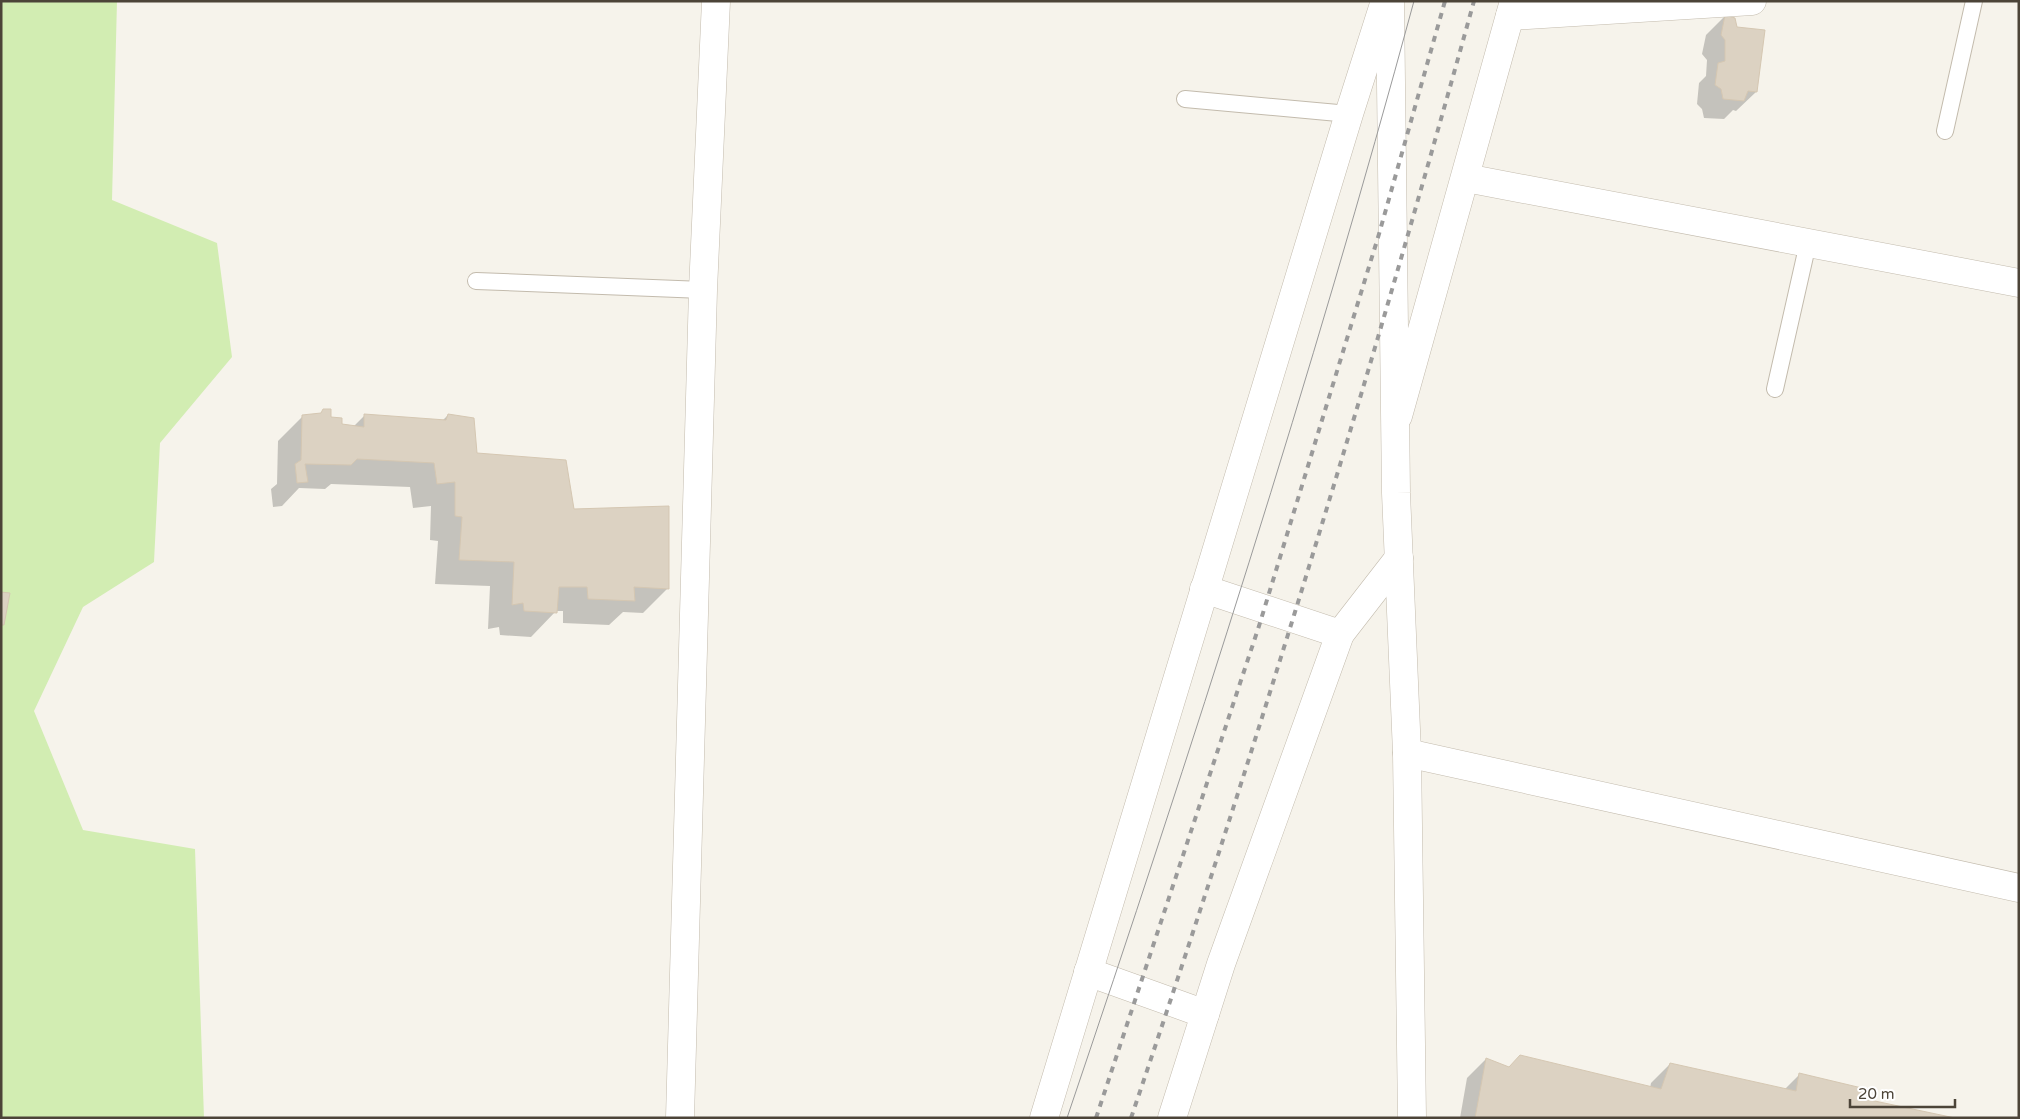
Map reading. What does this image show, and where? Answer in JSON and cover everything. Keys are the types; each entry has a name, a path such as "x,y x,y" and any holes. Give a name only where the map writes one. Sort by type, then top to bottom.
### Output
{"street":[{"path":"680,1118 703,290 716,1"},
{"path":"1044,1118 1204,588 1385,1"},
{"path":"1390,1 1395,427 1407,753 1412,1118"},
{"path":"1395,427 1512,9 1752,1"},
{"path":"1466,178 2019,283"},
{"path":"1172,1118 1221,964 1340,634 1399,558"},
{"path":"1204,588 1340,634"},
{"path":"1407,753 2019,888"},
{"path":"1088,972 1205,1014"}],"lane":[{"path":"1945,130 1974,1"},
{"path":"1185,99 1349,114"},
{"path":"1776,389 1808,243"},
{"path":"476,281 703,290"}],"green space":[{"path":"1,1 117,1 112,200 217,243 232,357 160,443 154,562 83,607 34,711 83,830 195,849 204,1118 1,1118"}],"building":[{"path":"1725,15 1735,18 1737,27 1765,30 1757,92 1748,91 1744,101 1723,99 1721,89 1715,85 1718,63 1725,61 1725,40 1721,35"},
{"path":"323,409 331,409 331,417 342,418 342,424 364,427 364,414 446,420 448,414 474,418 477,453 566,460 574,509 669,506 669,589 634,587 635,601 588,599 587,587 559,587 557,613 524,611 523,603 512,605 514,562 459,560 462,517 455,516 455,482 437,484 434,463 357,459 351,465 305,464 308,482 297,483 295,464 301,460 302,415 321,413"},
{"path":"1,592 10,593 4,625 1,625"},
{"path":"1520,1055 1661,1089 1670,1063 1796,1091 1799,1073 1866,1089 1870,1100 1955,1118 1475,1118 1486,1058 1509,1067"}],"tram line":[{"path":"1067,1118 1160,841 1249,562 1334,282 1414,1"}],"railway":[{"path":"1096,1118 1259,626 1379,234 1445,1"},
{"path":"1131,1118 1223,841 1353,422 1474,1"}]}
